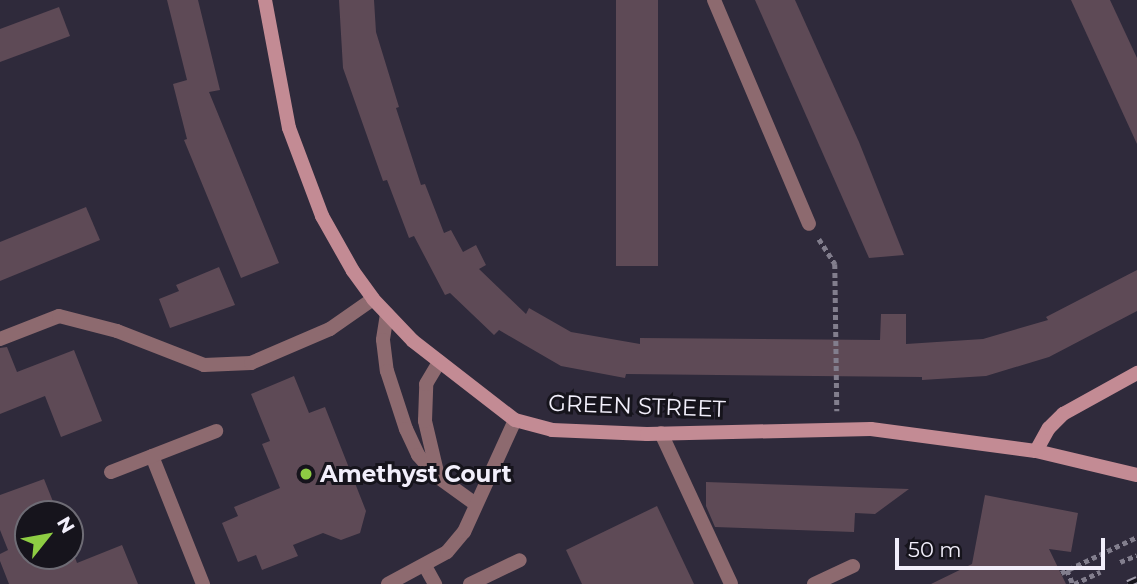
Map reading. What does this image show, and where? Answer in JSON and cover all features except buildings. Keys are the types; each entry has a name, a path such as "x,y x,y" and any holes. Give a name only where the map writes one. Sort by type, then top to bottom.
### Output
{"street":[{"name":"GREEN STREET","path":"265,0 289,128 322,216 353,271 373,299 413,341 515,420 552,430 660,433 871,429 1036,451 1137,475"},
{"path":"714,0 809,224"},
{"path":"0,339 59,316 117,331 204,365 251,363 330,329 373,299"},
{"path":"387,314 383,340 395,401 418,456 439,477 474,503"},
{"path":"439,362 426,384 425,421 439,477"},
{"path":"1036,451 1049,428 1063,414 1137,373"},
{"path":"387,584 447,552 464,531 474,503 515,420"},
{"path":"111,472 216,431"},
{"path":"660,433 732,584"},
{"path":"152,456 203,584"},
{"path":"470,584 520,560"},
{"path":"425,566 435,584"},
{"path":"814,584 853,566"}],"path":[{"path":"809,224 835,264 837,429"},
{"path":"1061,573 1137,537"},
{"path":"1120,562 1137,555"},
{"path":"1067,570 1074,584 1100,572"}],"railway":[{"path":"1128,584 1137,580"}],"place":[{"name":"Amethyst Court","path":"306,474"}]}
